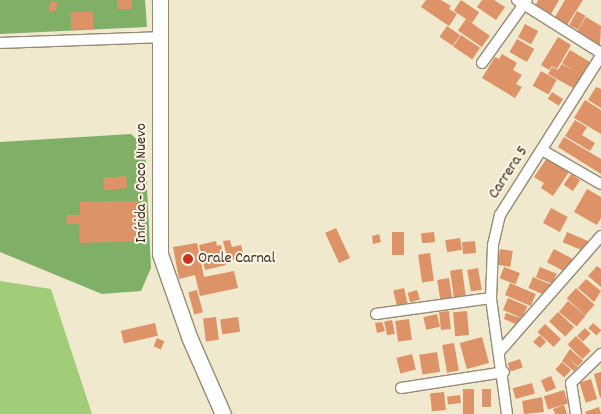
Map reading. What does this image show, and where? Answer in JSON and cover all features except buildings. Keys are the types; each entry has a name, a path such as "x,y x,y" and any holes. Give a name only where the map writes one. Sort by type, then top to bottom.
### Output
{"street":[{"name":"Inírida - Coco Nuevo","path":"160,0 160,254 190,339 223,414"},
{"path":"482,63 523,1 601,55"},
{"path":"0,43 160,37"},
{"name":"Carrera 5","path":"507,414 504,372 491,298 493,245 500,215 601,55"},
{"path":"542,150 601,184"},
{"path":"500,351 601,236"},
{"path":"376,314 491,298"},
{"path":"576,414 571,383 601,354"},
{"path":"401,388 504,372"}],"green space":[{"path":"0,0 145,0 147,27 0,34"},
{"path":"131,134 145,147 151,268 141,291 102,294 0,252 0,142"},
{"path":"0,281 51,289 92,414 0,414"}],"place":[{"name":"Orale Carnal","path":"188,259"}]}
